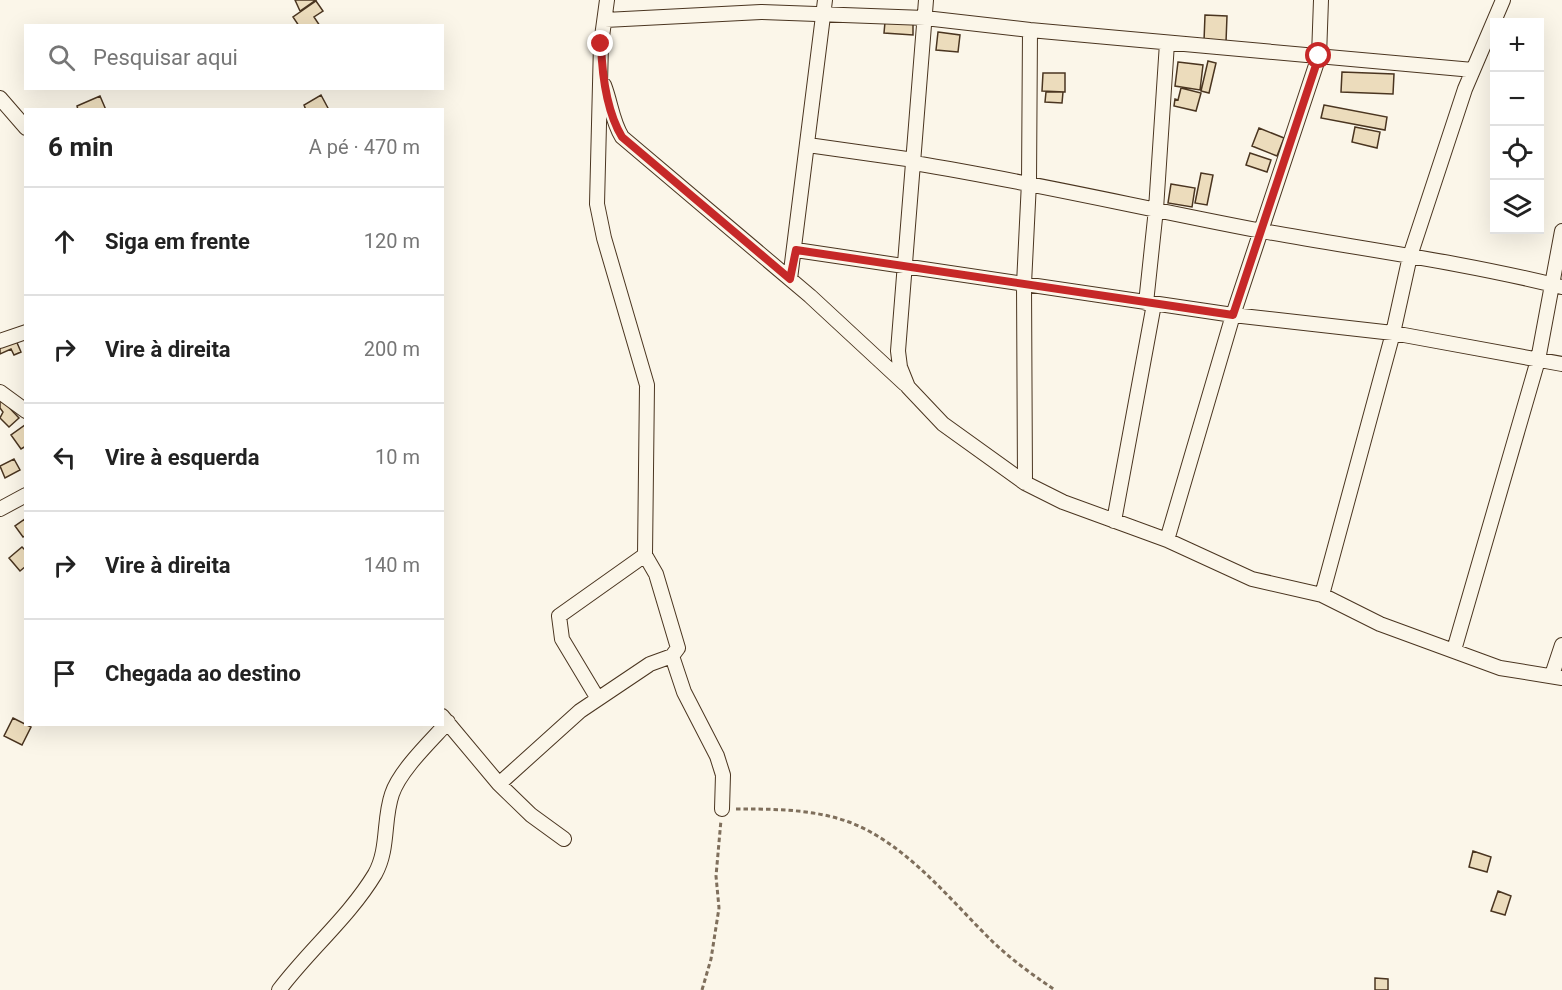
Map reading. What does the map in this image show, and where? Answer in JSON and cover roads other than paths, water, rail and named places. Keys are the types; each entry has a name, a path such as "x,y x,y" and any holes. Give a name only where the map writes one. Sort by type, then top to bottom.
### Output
{"street":[{"path":"499,784 558,728 650,664 672,656 678,648 656,574 645,555 647,386 604,238 597,204 596,180 602,80 601,44 607,0"},
{"path":"908,387 900,367 898,351 926,0"},
{"path":"1167,540 1233,315 1319,56 1321,0"},
{"path":"1322,596 1393,333 1410,256 1473,70 1503,0"},
{"path":"605,20 761,12 824,6 1030,30 1473,70"},
{"path":"790,279 796,250 824,6"},
{"path":"1025,483 1024,284 1029,182 1030,30"},
{"path":"1114,521 1150,303 1167,42"},
{"path":"602,80 611,102 615,125 622,137 790,279 908,387 942,424 1025,483 1064,502 1167,540 1252,579 1322,596 1380,624 1500,668 1557,677 1562,645"},
{"path":"0,98 24,126"},
{"path":"808,145 1029,182 1262,231 1410,256 1556,286"},
{"path":"1454,650 1538,360 1556,286 1562,231"},
{"path":"796,250 1233,315 1393,333 1562,364"},
{"path":"0,341 24,333"},
{"path":"0,392 24,410"},
{"path":"0,509 24,496"},
{"path":"598,699 562,639 559,616 645,555"},
{"path":"672,656 684,692 717,756 723,775 722,809"},
{"path":"445,719 499,784 531,814 564,839"},
{"path":"279,990 300,962 354,906 376,871 385,845 387,812 392,792 440,726"}]}
